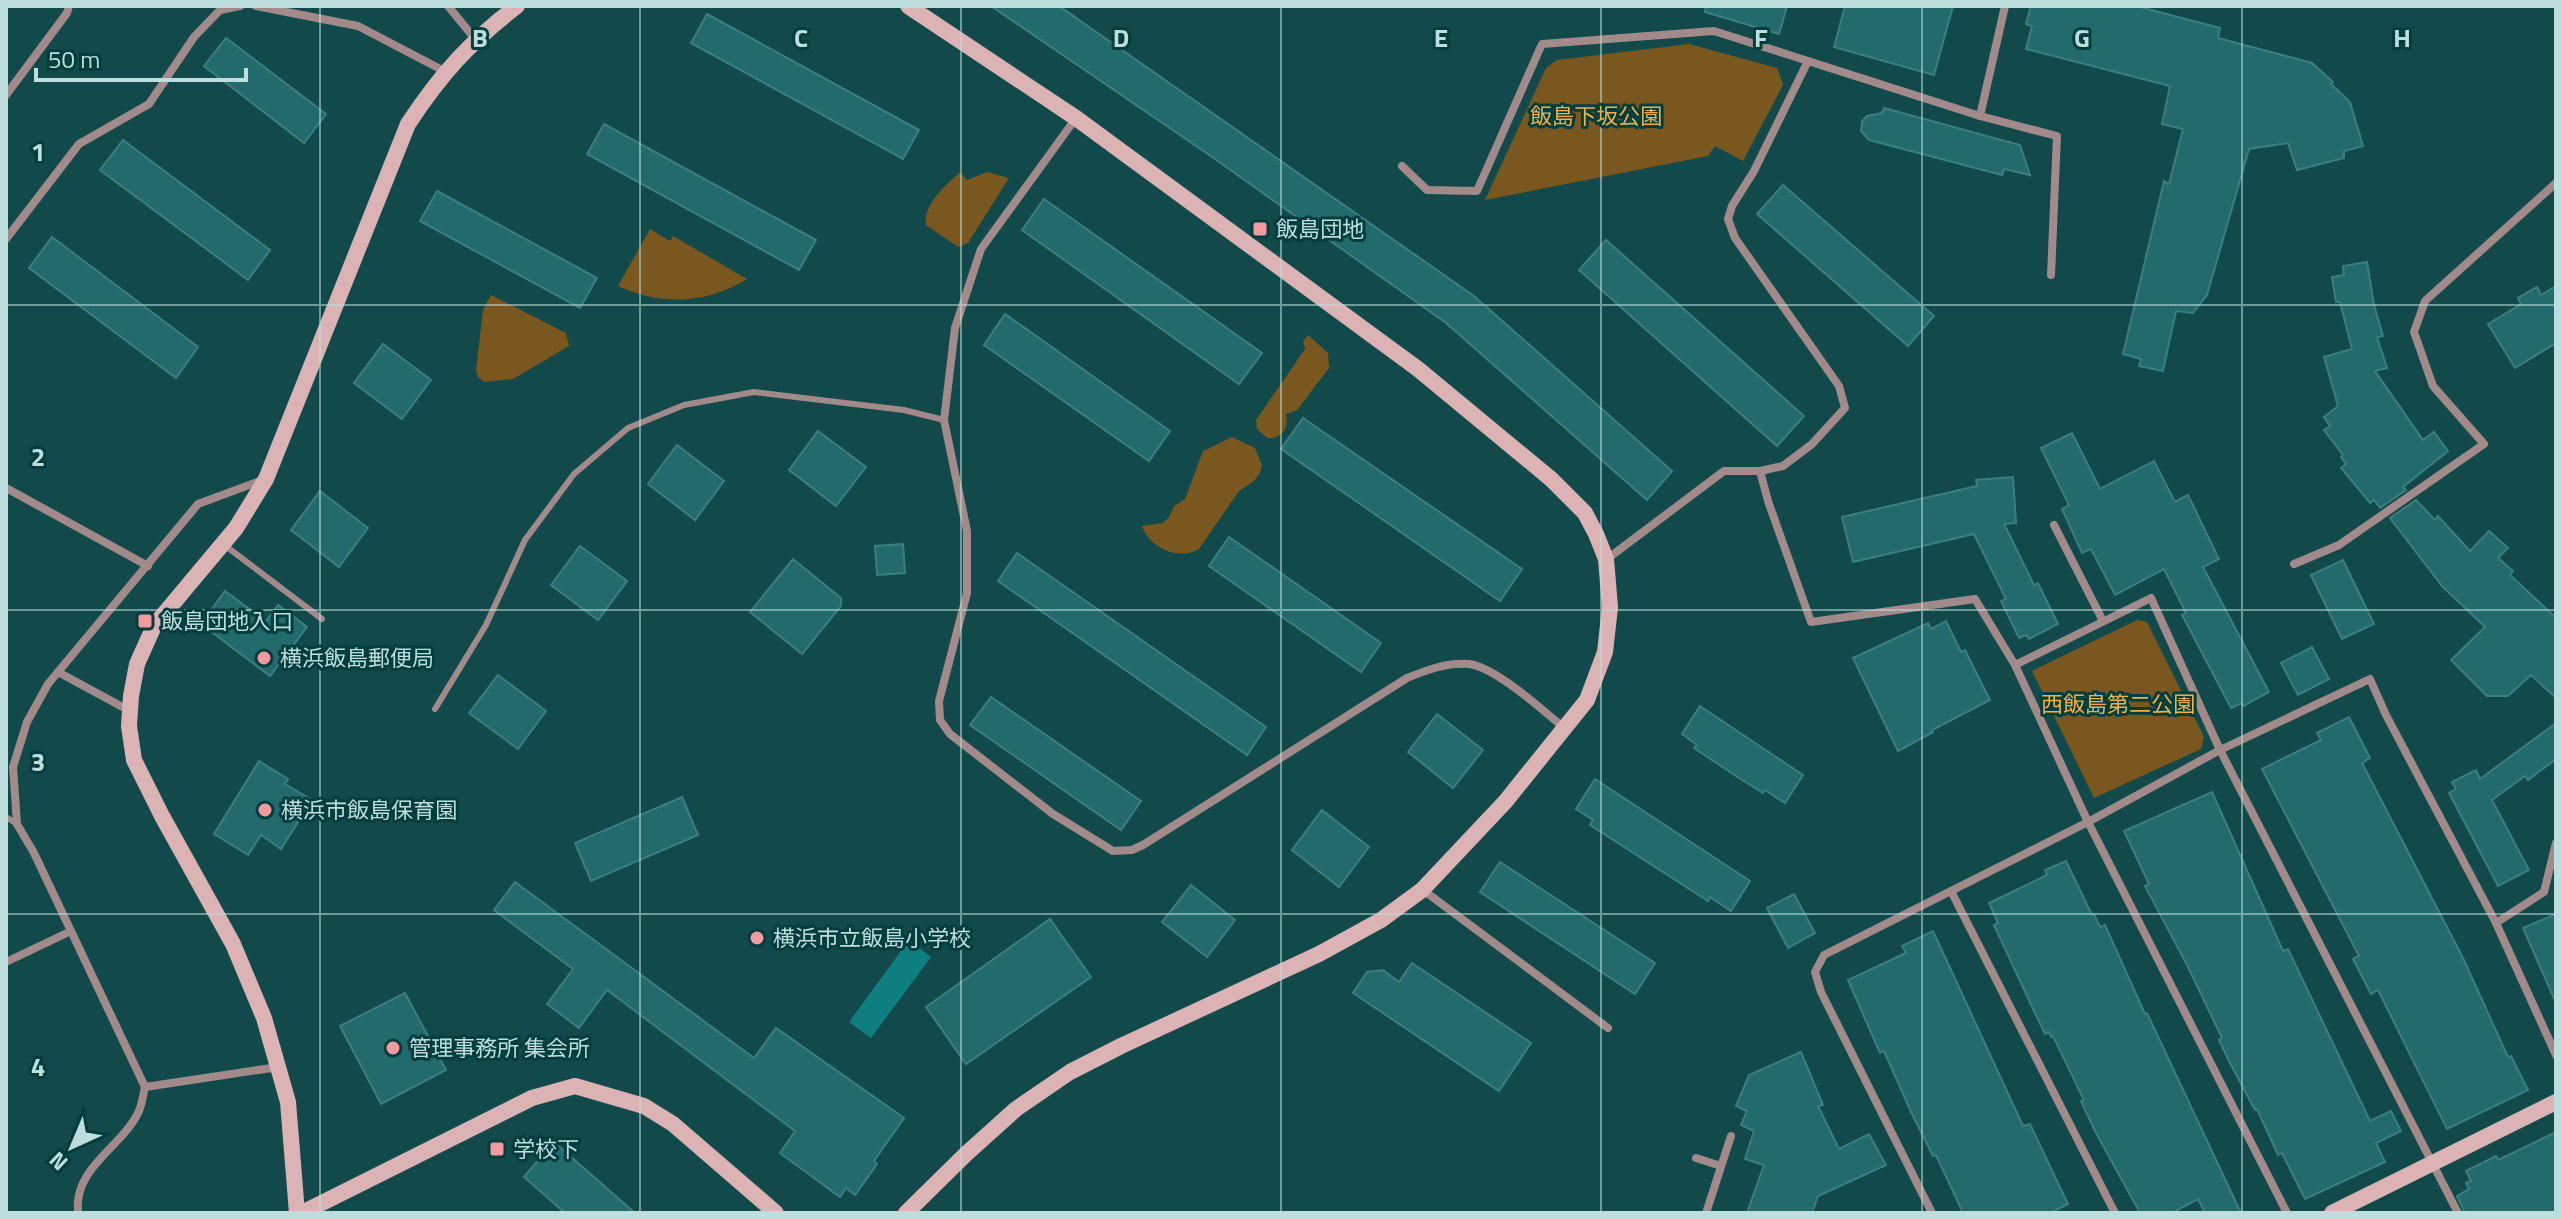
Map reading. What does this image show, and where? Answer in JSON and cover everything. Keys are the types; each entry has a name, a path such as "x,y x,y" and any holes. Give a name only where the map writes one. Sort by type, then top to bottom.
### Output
{"street":[{"path":"6,95 69,6"},
{"path":"6,239 79,144 149,104 194,37 220,10 240,6"},
{"path":"256,6 358,26 446,72"},
{"path":"448,6 475,39"},
{"path":"517,6 475,39 408,124 266,479 236,528 154,626 137,664 130,712 134,760 233,944 253,988 288,1102 300,1213 532,1098 575,1086 644,1106 673,1124 776,1213"},
{"path":"906,1213 1016,1109 1070,1072 1319,954 1381,920 1422,890 1505,802 1587,700 1605,652 1610,607 1606,559 1585,513 1551,479 1418,369 1076,118 908,6"},
{"path":"1980,116 2005,6"},
{"path":"1402,166 1427,190 1477,191 1542,44 1714,31 1980,116 2057,136 2051,275"},
{"path":"1606,559 1724,471 1760,471 1783,466 1812,444 1845,408 1839,386 1735,238 1728,219 1808,61"},
{"path":"1076,118 981,249 955,328 944,420 967,531 967,593 939,701 940,720 950,734 1053,814 1113,851 1132,850 1143,845 1407,678 1440,665 1471,664 1534,702 1564,728"},
{"path":"2294,564 2339,545 2484,444 2433,386 2414,332 2425,301 2556,183"},
{"path":"1760,471 1811,622 1975,599 2015,665 2088,822 2287,1213"},
{"path":"78,1213 76,1198 83,1180 138,1113 145,1087 34,853 17,824 13,767 27,722 48,684 198,504 266,479"},
{"path":"8,489 148,566"},
{"path":"2054,525 2103,621"},
{"path":"2015,665 2151,598 2220,750 2458,1213"},
{"path":"58,672 130,712"},
{"path":"1932,1213 1821,992 1815,972 1824,955 2088,822 2220,750 2370,679 2496,923 2556,1055"},
{"path":"2496,923 2544,892 2556,843"},
{"path":"1422,890 1608,1028"},
{"path":"1951,891 2115,1213"},
{"path":"6,962 69,932"},
{"path":"145,1087 279,1067"},
{"path":"2332,1213 2556,1102"},
{"path":"1706,1213 1731,1136"},
{"path":"1696,1158 1721,1166"}],"lane":[{"path":"435,709 486,625 525,540 574,474 628,428 684,405 754,392 904,410 944,420"},
{"path":"223,544 322,619"},
{"path":"6,817 17,824"}],"green space":[{"name":"飯島下坂公園","path":"1689,44 1777,68 1783,85 1743,161 1715,146 1708,156 1485,200 1546,68 1557,60"},
{"path":"960,172 967,180 987,172 1009,178 968,243 958,247 926,225 926,217 932,202"},
{"path":"650,229 670,241 673,236 747,279 716,293 684,299 651,297 618,286"},
{"path":"491,295 566,333 569,346 513,379 484,382 476,370 483,310"},
{"path":"1308,335 1328,353 1329,368 1297,410 1286,414 1283,432 1277,437 1267,438 1257,429 1256,420 1305,349 1303,342"},
{"path":"1232,437 1255,448 1262,466 1254,481 1239,491 1199,549 1183,554 1174,553 1151,541 1142,526 1163,523 1174,506 1185,499 1203,451"},
{"name":"西飯島第二公園","path":"2137,620 2147,622 2204,737 2201,749 2094,798 2032,671"}],"water":[{"path":"909,940 931,957 871,1038 849,1022"}],"building":[{"path":"991,6 1059,6 1474,296 1672,471 1647,500 1446,323 1215,159"},
{"path":"1706,6 1787,6 1779,34 1705,12"},
{"path":"1845,6 1953,6 1934,75 1834,47"},
{"path":"2031,6 2136,6 2220,28 2218,38 2312,63 2350,102 2363,146 2344,151 2344,158 2297,170 2288,143 2249,149 2207,295 2193,313 2176,311 2163,371 2139,366 2141,359 2123,354 2164,181 2169,184 2183,129 2162,124 2170,86 2026,49 2032,26 2026,24"},
{"path":"707,14 919,130 903,159 691,43"},
{"path":"226,38 326,114 304,143 204,66"},
{"path":"1884,108 2020,145 2030,175 2004,169 2002,175 1869,140 1861,131 1862,122 1867,116 1882,113"},
{"path":"604,124 816,240 799,270 587,154"},
{"path":"123,140 270,250 248,280 100,170"},
{"path":"1783,185 1934,316 1908,346 1757,214"},
{"path":"437,191 597,278 580,308 420,221"},
{"path":"1044,199 1262,353 1239,384 1022,230"},
{"path":"52,237 198,347 176,378 29,268"},
{"path":"1606,240 1804,416 1777,446 1579,270"},
{"path":"2367,262 2383,336 2377,337 2387,368 2375,371 2423,440 2434,432 2448,451 2403,487 2406,490 2380,508 2374,500 2370,503 2341,468 2346,464 2341,457 2343,455 2324,430 2330,426 2324,417 2338,406 2324,357 2352,349 2340,302 2336,302 2332,277 2344,275 2343,266"},
{"path":"2556,286 2556,343 2515,368 2488,324 2521,304 2518,298 2537,287 2541,295"},
{"path":"1005,314 1170,431 1149,461 984,345"},
{"path":"383,344 431,380 402,419 354,383"},
{"path":"1303,418 1522,569 1500,601 1281,449"},
{"path":"818,431 866,467 836,506 789,470"},
{"path":"2072,433 2100,489 2154,461 2175,502 2188,495 2219,559 2203,567 2269,692 2243,706 2242,703 2231,708 2182,615 2186,613 2164,569 2115,595 2091,549 2082,553 2062,509 2069,505 2041,448"},
{"path":"677,445 724,481 695,520 648,484"},
{"path":"2013,477 2016,523 2004,524 2034,585 2038,583 2058,624 2029,639 2026,635 2019,638 2001,601 2006,599 1974,534 1853,562 1842,517 1977,486 1976,480"},
{"path":"320,491 368,528 339,567 291,530"},
{"path":"2416,500 2435,520 2438,516 2470,551 2489,531 2508,548 2498,558 2513,571 2510,575 2556,618 2556,698 2531,675 2508,696 2487,696 2451,660 2485,627 2442,586 2390,518"},
{"path":"1229,537 1381,643 1361,672 1209,566"},
{"path":"903,544 905,573 877,575 875,546"},
{"path":"580,546 627,581 598,620 551,585"},
{"path":"1017,553 1266,727 1247,755 998,581"},
{"path":"793,559 841,598 841,606 802,654 750,612"},
{"path":"2343,560 2374,624 2342,639 2311,575"},
{"path":"225,591 266,621 278,605 307,627 270,676 201,624"},
{"path":"1946,621 1961,652 1965,650 1990,700 1898,751 1853,658 1928,623 1931,629"},
{"path":"2312,647 2329,679 2298,695 2281,663"},
{"path":"498,675 546,711 518,749 469,713"},
{"path":"991,697 1141,801 1121,830 970,725"},
{"path":"1700,706 1803,775 1785,803 1765,790 1763,793 1694,748 1697,745 1682,734"},
{"path":"1437,714 1483,750 1453,788 1408,752"},
{"path":"2349,717 2370,758 2362,763 2463,958 2508,1057 2511,1056 2528,1090 2447,1129 2378,990 2371,994 2353,959 2359,956 2262,769 2321,740 2317,733"},
{"path":"2556,723 2556,759 2528,780 2525,776 2492,800 2529,870 2498,886 2449,793 2456,789 2452,782 2476,770 2480,779"},
{"path":"259,761 288,779 285,784 312,800 281,849 261,835 248,855 214,834"},
{"path":"1595,779 1750,881 1731,911 1710,897 1708,901 1590,825 1593,820 1576,809"},
{"path":"2212,792 2283,951 2288,949 2370,1121 2391,1111 2401,1131 2376,1143 2385,1162 2305,1199 2230,1063 2219,1040 2222,1038 2187,965 2145,886 2149,884 2124,831"},
{"path":"682,797 698,835 591,881 575,843"},
{"path":"1322,810 1369,847 1339,887 1292,850"},
{"path":"2066,861 2092,915 2100,927 2105,925 2241,1213 2205,1213 2198,1199 2172,1213 2140,1213 2095,1131 2081,1101 2084,1100 2053,1036 2049,1032 2045,1034 1994,925 1998,923 1989,903 2047,875 2045,870"},
{"path":"1500,862 1655,963 1635,994 1480,892"},
{"path":"515,882 754,1058 776,1028 904,1118 855,1195 846,1188 840,1197 780,1153 795,1131 607,990 579,1028 547,1004 573,969 494,910"},
{"path":"1191,885 1235,920 1207,957 1162,922"},
{"path":"1794,894 1815,933 1788,948 1767,908"},
{"path":"2556,914 2556,1003 2523,928"},
{"path":"1050,919 1091,977 966,1064 926,1007"},
{"path":"1933,931 2023,1126 2030,1124 2068,1204 2050,1213 1963,1213 1936,1155 1933,1156 1912,1114 1884,1051 1880,1053 1848,980 1906,953 1902,946"},
{"path":"1412,963 1531,1043 1499,1091 1353,993 1367,972 1383,970 1399,982"},
{"name":"管理事務所 集会所","path":"405,993 446,1070 381,1104 340,1026"},
{"path":"1801,1052 1823,1105 1818,1106 1839,1149 1869,1134 1886,1165 1818,1196 1812,1213 1747,1213 1764,1165 1745,1159 1754,1131 1741,1125 1747,1111 1736,1106 1749,1075"},
{"path":"2556,1132 2556,1213 2465,1213 2457,1196 2469,1189 2466,1183 2471,1181 2466,1171 2496,1156 2498,1160"},
{"path":"554,1142 635,1213 565,1213 524,1177"}],"place":[{"name":"飯島団地","path":"1260,229"},
{"name":"飯島団地入口","path":"145,621"},
{"name":"横浜飯島郵便局","path":"264,658"},
{"name":"横浜市飯島保育園","path":"265,810"},
{"name":"横浜市立飯島小学校","path":"757,938"},
{"name":"管理事務所 集会所","path":"393,1048"},
{"name":"学校下","path":"497,1149"}]}
